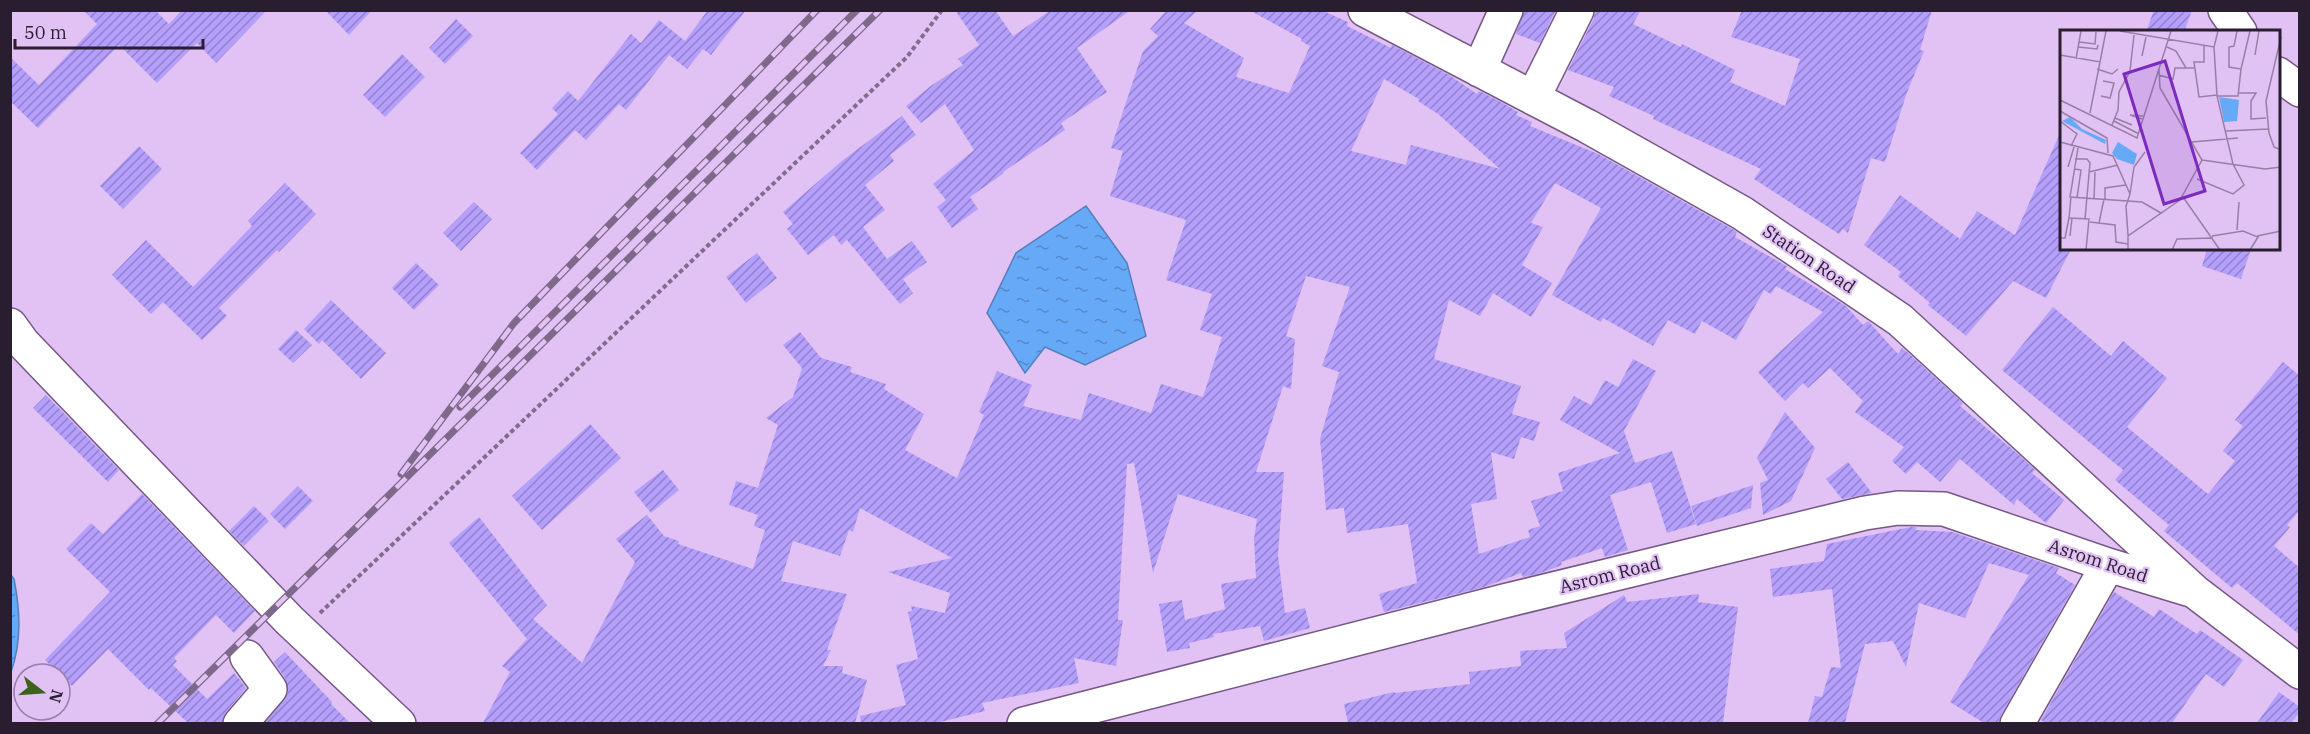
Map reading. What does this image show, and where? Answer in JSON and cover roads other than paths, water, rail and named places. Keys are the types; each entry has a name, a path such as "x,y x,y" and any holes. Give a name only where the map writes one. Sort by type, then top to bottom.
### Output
{"street":[{"name":"Station Road","path":"1365,10 1587,126 1742,213 1900,320 2194,591 2300,672"},
{"path":"1479,70 1506,10"},
{"path":"1533,98 1577,10"},
{"path":"2225,10 2239,30"},
{"path":"2280,75 2300,90"},
{"path":"15,339 295,625 399,723"},
{"name":"Asrom Road","path":"1024,723 1503,601 1865,513 1898,508 1944,509 2108,565 2194,591"},
{"path":"2018,723 2108,565"},
{"path":"240,723 270,689 247,657"}],"water":[{"path":"1086,206 1127,263 1146,336 1085,365 1045,347 1025,373 987,313 1016,253"},
{"path":"11,575 16,591 19,626 17,649 11,672"}],"railway":[{"path":"401,474 514,323 817,10"},
{"path":"460,407 857,10"},
{"path":"157,724 880,10"}]}
